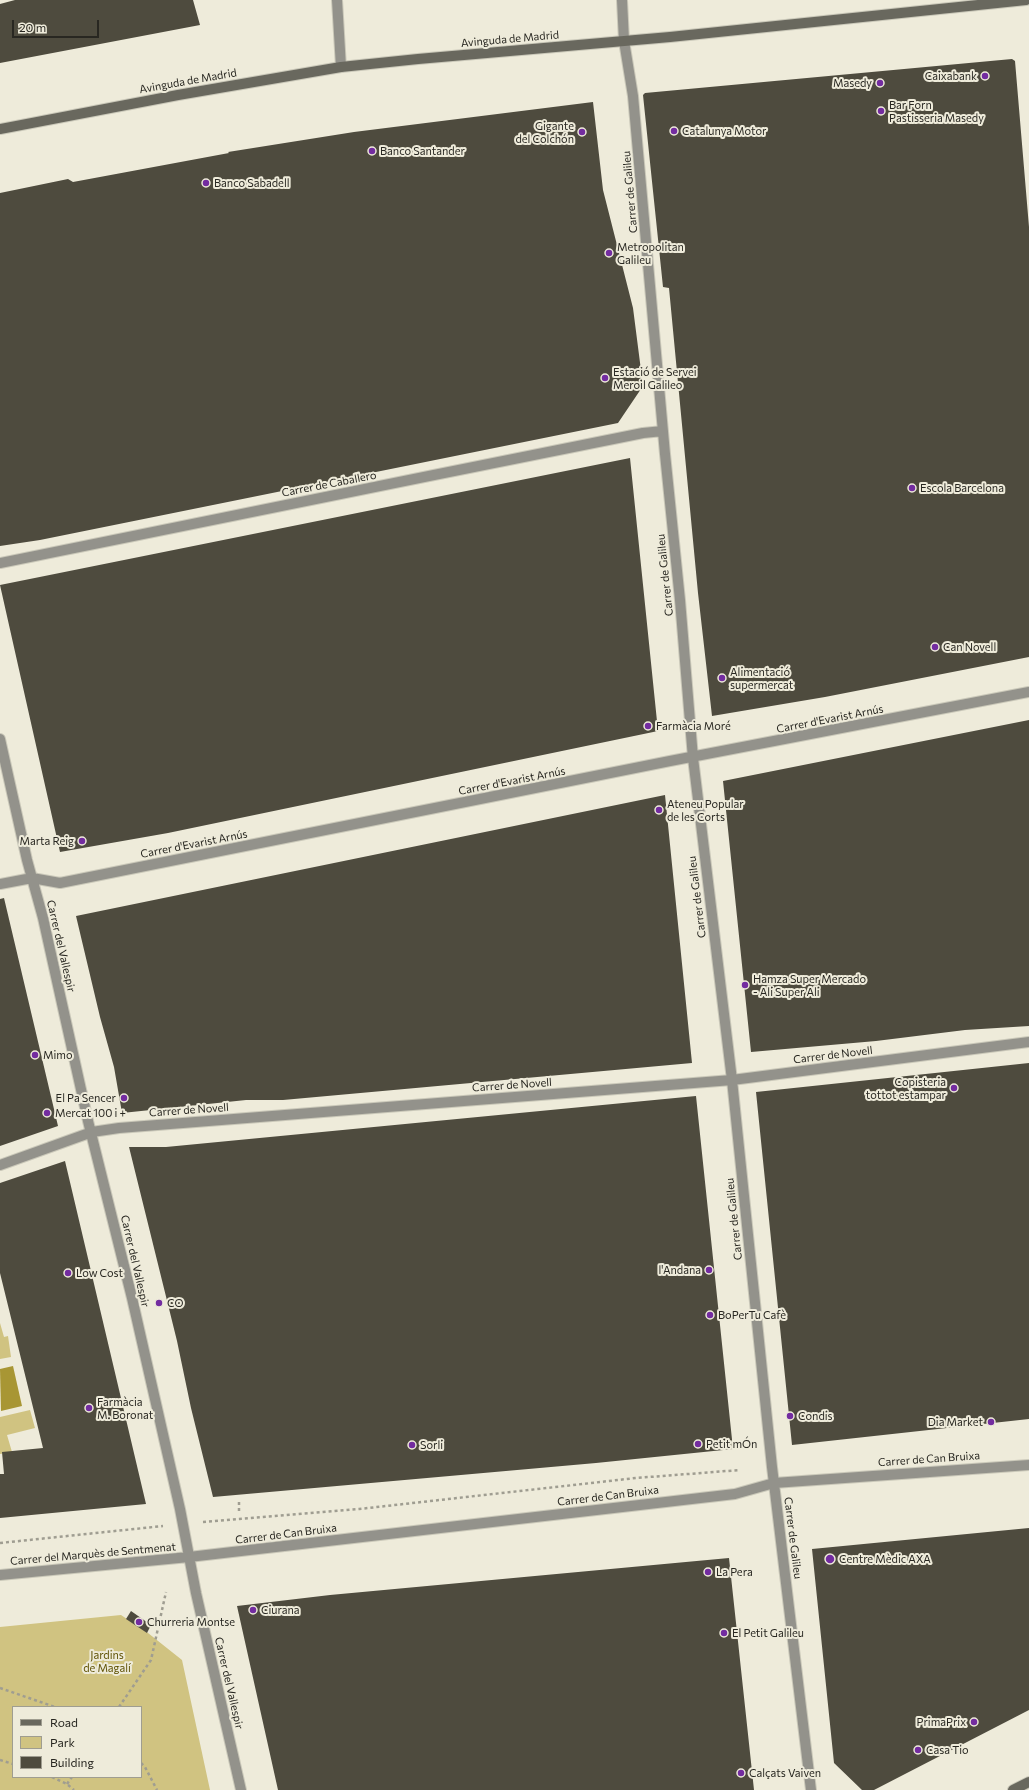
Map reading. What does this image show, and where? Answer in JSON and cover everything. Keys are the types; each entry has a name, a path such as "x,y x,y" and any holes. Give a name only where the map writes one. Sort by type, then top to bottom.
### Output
{"main road":[{"name":"Avinguda de Madrid","path":"0,129 178,95 341,67 624,41 1026,0"},
{"path":"1013,1790 1029,1782"}],"street":[{"path":"338,0 341,67"},
{"name":"Carrer de Galileu","path":"622,0 624,41 633,96 663,431 680,600 692,758 732,1080 774,1482 811,1790"},
{"name":"Carrer de Caballero","path":"0,563 452,471 643,433 663,431"},
{"name":"Carrer d'Evarist Arnús","path":"0,884 32,878 60,883 1029,692"},
{"name":"Carrer del Vallespir","path":"0,739 142,1343 180,1509 196,1593 241,1790"},
{"name":"Carrer de Novell","path":"0,1165 92,1132 119,1128 732,1080 1029,1042"},
{"name":"Carrer de Can Bruixa","path":"189,1557 727,1495 774,1482 1029,1465"},
{"name":"Carrer del Marquès de Sentmenat","path":"0,1575 189,1557"}],"path":[{"name":"Carrer de Can Bruixa","path":"221,1521 367,1508 636,1478 743,1470"},
{"path":"238,1502 238,1512"},
{"name":"Carrer del Marquès de Sentmenat","path":"0,1544 161,1527"},
{"path":"120,1706 151,1660 166,1592"},
{"path":"0,1688 52,1706"},
{"path":"0,1760 12,1764"},
{"path":"142,1764 157,1790"},
{"path":"54,1778 67,1784 74,1790"},
{"path":"67,1784 71,1778"}],"green space":[{"path":"0,1323 4,1337 8,1336 11,1357 0,1359"},
{"path":"30,1410 35,1428 7,1435 12,1452 0,1454 0,1417"},
{"name":"Jardins de Magalí","path":"121,1615 148,1633 182,1660 210,1790 0,1790 0,1627"}],"shaded area":[{"path":"13,1366 22,1406 1,1411 0,1369"}],"building":[{"path":"15,0 193,0 200,25 0,63 0,4"},
{"path":"1012,59 1015,61 1029,227 1029,657 825,697 712,716 698,593 669,288 663,287 643,95 645,93"},
{"path":"593,102 603,190 633,308 643,386 618,423 40,540 0,546 0,193 68,179 73,182 229,153 228,152 354,132"},
{"path":"630,458 658,731 168,833 60,852 0,585"},
{"path":"1029,720 1029,1026 965,1030 876,1041 751,1052 723,781"},
{"path":"665,795 692,1063 283,1100 246,1100 122,1113 114,1067 100,1017 76,916"},
{"path":"4,898 58,1126 0,1146 0,899"},
{"path":"1029,1063 1029,1419 792,1445 756,1092"},
{"path":"696,1096 733,1449 596,1463 213,1497 191,1408 177,1341 129,1147 166,1147"},
{"path":"65,1161 146,1504 0,1518 0,1474 4,1474 2,1452 43,1448 0,1273 0,1183"},
{"path":"1029,1528 1029,1710 874,1790 862,1790 834,1763 812,1549"},
{"path":"729,1558 754,1790 278,1790 237,1606 330,1595"},
{"name":"Churreria Montse","path":"131,1611 151,1625 147,1633 126,1619"}],"place":[{"name":"Caixabank","path":"985,76"},
{"name":"Masedy","path":"880,83"},
{"name":"Bar Forn Pastisseria Masedy","path":"881,111"},
{"name":"Catalunya Motor","path":"674,131"},
{"name":"Gigante del Colchón","path":"582,132"},
{"name":"Banco Santander","path":"372,151"},
{"name":"Banco Sabadell","path":"206,183"},
{"name":"Metropolitan Galileu","path":"609,253"},
{"name":"Estació de Servei Meroil Galileo","path":"605,378"},
{"name":"Escola Barcelona","path":"912,488"},
{"name":"Can Novell","path":"935,647"},
{"name":"Alimentació supermercat","path":"722,678"},
{"name":"Farmàcia Moré","path":"648,726"},
{"name":"Ateneu Popular de les Corts","path":"659,810"},
{"name":"Marta Reig","path":"82,841"},
{"name":"Hamza Super Mercado - Ali Super Ali","path":"745,985"},
{"name":"Mimo","path":"35,1055"},
{"name":"Copisteria tottot estampar","path":"954,1088"},
{"name":"El Pa Sencer","path":"124,1098"},
{"name":"Mercat 100 i +","path":"47,1113"},
{"name":"l'Andana","path":"709,1270"},
{"name":"Low Cost","path":"68,1273"},
{"name":"CO","path":"159,1303"},
{"name":"BoPerTu Cafè","path":"710,1315"},
{"name":"Farmàcia M. Boronat","path":"89,1408"},
{"name":"Condis","path":"790,1416"},
{"name":"Dia Market","path":"991,1422"},
{"name":"Petit mÓn","path":"698,1444"},
{"name":"Sorli","path":"412,1445"},
{"name":"Centre Mèdic AXA","path":"830,1559"},
{"name":"La Pera","path":"708,1572"},
{"name":"Ciurana","path":"253,1610"},
{"name":"Churreria Montse","path":"139,1622"},
{"name":"El Petit Galileu","path":"724,1633"},
{"name":"PrimaPrix","path":"974,1722"},
{"name":"Casa Tio","path":"918,1750"},
{"name":"Calçats Vaiven","path":"741,1773"}]}
